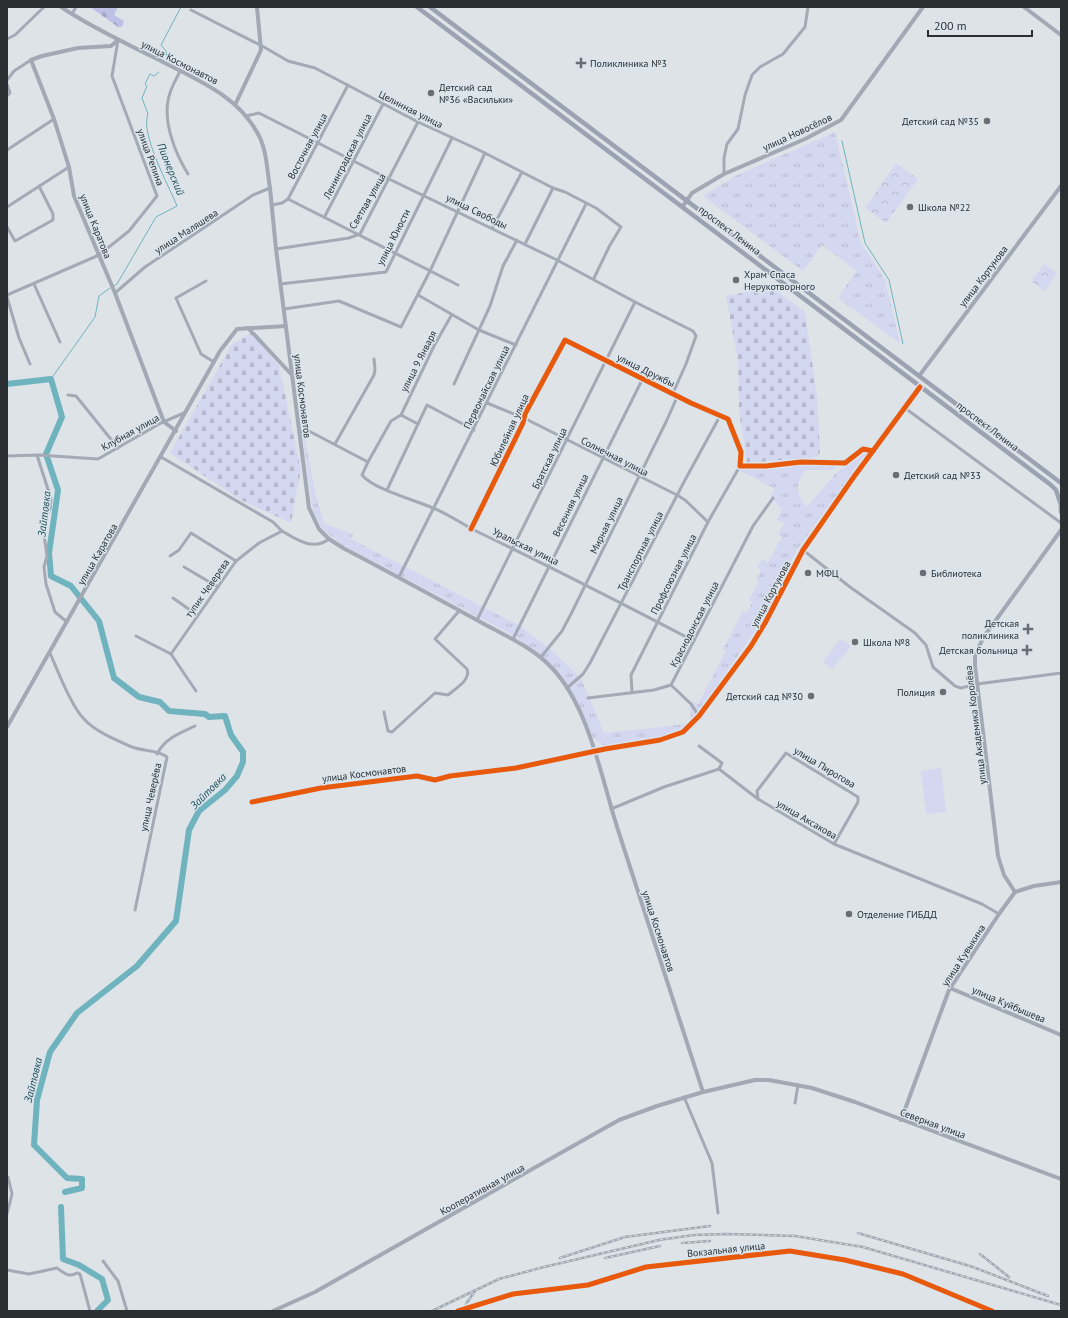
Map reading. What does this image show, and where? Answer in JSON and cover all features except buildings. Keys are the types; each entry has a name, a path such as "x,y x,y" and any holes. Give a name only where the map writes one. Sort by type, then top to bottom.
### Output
{"main road":[{"name":"улица Космонавтов","path":"61,7 118,40 216,90 246,116 259,136 264,149 270,188 280,284 310,508 319,529 329,538 459,611 513,639 542,658 553,669 567,688 581,715 596,752 611,809 703,1092"},
{"path":"235,105 260,54 262,45 257,7"},
{"name":"проспект Ленина","path":"417,7 683,206 1051,485 1059,496 1061,505"},
{"name":"улица Новосёлов","path":"683,206 692,193 724,174 805,139 840,120 923,7"},
{"path":"1024,7 1061,35"},
{"name":"проспект Ленина","path":"433,8 1061,483"},
{"path":"31,60 78,48 111,46 118,40"},
{"path":"493,64 498,58"},
{"name":"улица Каратова","path":"31,60 54,119 69,167 74,196 115,293 164,422"},
{"name":"улица Кортунова","path":"919,376 1061,186"},
{"name":"улица Каратова","path":"7,726 188,412 214,362 234,332 237,329 286,326"},
{"path":"248,328 292,375"},
{"path":"914,382 919,376"},
{"path":"920,387 925,381"},
{"name":"улица Кортунова","path":"596,752 676,735 691,725 699,716 759,634 803,550 920,387"},
{"path":"164,422 176,431"},
{"path":"1061,505 1061,512"},
{"name":"улица Академика Королёва","path":"1015,892 1004,875 998,856 977,684 976,656 983,638 1061,531"},
{"path":"1015,892 1034,886 1061,882"},
{"name":"улица Кувыкина","path":"901,1120 950,988 1015,892"},
{"name":"улица Куйбышева","path":"950,988 1061,1034"},
{"name":"Северная улица","path":"703,1092 755,1080 769,1080 798,1085 855,1102 1061,1179"},
{"name":"Кооперативная улица","path":"273,1311 322,1288 619,1120 684,1097 703,1092"}],"street":[{"path":"7,39 15,35 44,7"},
{"path":"72,14 76,7"},
{"path":"724,174 724,158 727,144 738,129 745,95 752,75 760,67 783,54 805,27 808,7"},
{"name":"Целинная улица","path":"192,10 262,45 288,61 315,68 418,122 485,152 553,188 565,192 610,218 621,227 610,245 594,278"},
{"name":"улица Репина","path":"30,364 19,338 7,296 99,255 129,232 157,196 112,76 118,40"},
{"path":"7,80 14,71 31,60"},
{"path":"180,71 169,94 169,132 181,162 188,174"},
{"path":"7,84 10,90 10,93 7,96"},
{"name":"Восточная улица","path":"288,199 348,85"},
{"name":"Ленинградская улица","path":"326,216 383,104"},
{"name":"улица Свободы","path":"246,116 260,113 389,179 493,227 594,278 635,302 693,331 696,336 673,393"},
{"path":"7,150 54,119"},
{"name":"Светлая улица","path":"276,249 350,238 360,234 418,122"},
{"name":"улица Юности","path":"280,284 386,272 452,138"},
{"path":"284,309 339,301 401,327 430,271 485,152"},
{"path":"7,207 69,167"},
{"path":"493,227 522,172"},
{"path":"7,227 15,242 53,220 53,214 39,186"},
{"name":"улица Маляшева","path":"115,293 145,267 253,195 270,188"},
{"path":"525,244 553,188"},
{"path":"272,206 282,203 288,199 326,216 458,285"},
{"name":"Первомайская улица","path":"399,577 586,204"},
{"path":"454,384 490,306 503,266 517,240"},
{"path":"206,281 176,298 200,354 214,362"},
{"path":"34,284 60,342"},
{"path":"418,295 451,316 516,346"},
{"name":"Братская улица","path":"477,620 635,302"},
{"name":"улица 9 Января","path":"368,462 392,421 400,415 434,346 451,316"},
{"name":"улица Дружбы","path":"565,340 720,416"},
{"name":"Юбилейная улица","path":"471,529 523,423 524,418 565,340"},
{"path":"335,444 374,375 374,359"},
{"name":"Весенняя улица","path":"513,639 643,378"},
{"name":"Мирная улица","path":"542,658 562,630 586,585 678,395"},
{"path":"68,396 76,396 118,448"},
{"name":"Солнечная улица","path":"487,403 524,418 677,495 685,500 708,522"},
{"path":"387,490 427,405 474,430"},
{"path":"905,408 1061,523"},
{"name":"Клубная улица","path":"7,456 38,455 98,459 164,422 188,412"},
{"path":"400,415 418,424"},
{"path":"720,416 728,419 731,425 741,452 740,466 766,466 801,462 845,463 863,449 873,451"},
{"name":"Транспортная улица","path":"567,688 583,674 590,663 622,604 677,495 720,416"},
{"path":"299,432 307,430 368,462"},
{"path":"38,455 51,499 43,527 47,556 44,567 46,584 55,612 67,622"},
{"path":"161,457 273,522 282,531 300,541 312,544 322,544 329,538"},
{"name":"Уральская улица","path":"368,462 362,474 366,479 387,490 434,508 471,529 549,566 694,641"},
{"name":"Профсоюзная улица","path":"632,692 631,676 708,522 740,466"},
{"name":"Краснодонская улица","path":"671,685 754,526 772,498"},
{"name":"тупик Чеверева","path":"171,654 236,561 259,543 282,531"},
{"path":"170,556 179,550 191,533 236,561"},
{"path":"803,550 850,587 915,634 926,644 933,667 940,675 960,688 977,684 1061,673"},
{"path":"184,567 218,587"},
{"path":"173,598 197,616"},
{"path":"384,712 388,731 392,732 435,694 448,695 467,678 469,674 467,669 435,639 459,611"},
{"path":"136,636 171,654 196,692"},
{"name":"улица Чеверёва","path":"50,653 82,718 90,725 138,750 163,754 167,757 135,910"},
{"path":"588,698 654,690 671,685 691,704 699,716"},
{"path":"157,754 162,745 171,737 194,726"},
{"path":"611,809 664,787 719,770 722,763 699,746"},
{"name":"улица Космонавтов","path":"252,802 321,788 417,776 435,780 450,776 516,768 596,752"},
{"name":"улица Пирогова","path":"758,799 757,791 786,753 858,797 858,802 834,844"},
{"name":"улица Аксакова","path":"719,770 758,799 834,844 982,904 999,914"},
{"path":"795,1102 798,1085"},
{"path":"684,1097 713,1171 718,1213"},
{"path":"7,1214 12,1194 8,1177"},
{"name":"Вокзальная улица","path":"458,1311 513,1294 588,1285 646,1267 790,1252 845,1260 903,1274 992,1311"},
{"path":"103,1261 118,1281 127,1311"},
{"path":"7,1270 29,1274 57,1268 68,1276 72,1276 77,1273 80,1274 90,1311"}],"green space":[{"path":"90,7 118,7 114,15 124,21 122,27 118,27"},
{"path":"835,132 861,243 885,280 900,343 839,299 841,293 857,271 822,245 803,271 703,196 737,175"},
{"path":"896,163 918,179 886,223 865,208"},
{"path":"1044,264 1057,273 1045,291 1031,281"},
{"path":"772,287 805,312 817,396 820,452 817,457 747,463 739,411 738,361 726,296"},
{"path":"251,333 279,366 301,470 291,523 241,500 170,453 232,344"},
{"path":"302,432 304,433 315,492 324,524 353,534 351,539 520,626 550,649 581,678 604,733 686,724 691,717 689,700 698,704 726,651 723,649 743,611 747,613 753,602 749,600 759,581 756,580 761,570 757,568 762,559 768,562 782,537 778,535 784,523 777,520 782,509 770,497 775,489 739,470 741,467 765,468 801,463 839,465 832,470 806,470 802,475 798,484 798,489 803,502 807,507 836,473 864,451 867,453 796,551 754,633 689,725 670,736 604,746 593,738 566,683 556,670 535,650 507,632 339,543 323,529 313,512"},
{"path":"839,640 849,644 850,648 832,669 824,663 824,661"},
{"path":"941,768 946,812 926,814 921,771"}],"waterway":[{"name":"Пионерский","path":"167,59 166,51 161,45 181,7"},
{"name":"Пионерский","path":"114,286 117,284 156,217 177,206 156,160 148,134 148,114 142,98 147,86 145,84 150,74 154,76 159,72"},
{"path":"842,141 865,243 889,280 903,344"},
{"path":"51,379 95,317 99,296 110,288"},
{"name":"Зайтовка","path":"7,384 51,379 62,417 46,454 58,490 49,553 51,576 71,586 99,621 114,678 139,697 160,702 169,711 205,714 209,717 225,716 231,735 243,752 243,762 237,776 225,790 199,811 189,830 176,921 137,966 77,1013 50,1052 37,1100 34,1145 67,1178 82,1179 82,1188 65,1192"},
{"name":"Зайтовка","path":"61,1207 63,1259 79,1265 102,1279 108,1300 97,1311"}],"railway":[{"path":"560,1258 625,1237 710,1226"},
{"path":"858,1233 973,1267 1048,1296"},
{"path":"432,1311 499,1279 544,1267 659,1240 694,1235 727,1234 795,1236 863,1247 1061,1305"},
{"path":"682,1243 710,1241"},
{"path":"605,1258 660,1246"},
{"path":"980,1254 1009,1277"},
{"path":"465,1311 466,1304 475,1291"}],"cycle path":[{"path":"471,529 523,423 525,414 565,340 691,403 728,419 741,452 740,466 766,466 801,462 845,463 863,449 873,451"},
{"path":"252,802 321,788 417,776 435,780 450,776 516,768 605,749 660,740 683,732 699,716 751,646 765,623 803,550 853,478 920,387"},
{"path":"458,1311 513,1294 588,1285 646,1267 790,1251 845,1260 903,1274 992,1311"}],"place":[{"name":"Поликлиника №3","path":"581,63"},
{"name":"Детский сад №36 «Васильки»","path":"431,93"},
{"name":"Детский сад №35","path":"987,121"},
{"name":"Школа №22","path":"910,207"},
{"name":"Храм Спаса Нерукотворного","path":"736,280"},
{"name":"Детский сад №33","path":"896,475"},
{"name":"МФЦ","path":"808,573"},
{"name":"Библиотека","path":"923,573"},
{"name":"Детская поликлиника","path":"1028,629"},
{"name":"Школа №8","path":"855,642"},
{"name":"Детская больница","path":"1027,650"},
{"name":"Полиция","path":"943,692"},
{"name":"Детский сад №30","path":"811,696"},
{"name":"Отделение ГИБДД","path":"849,914"}]}
